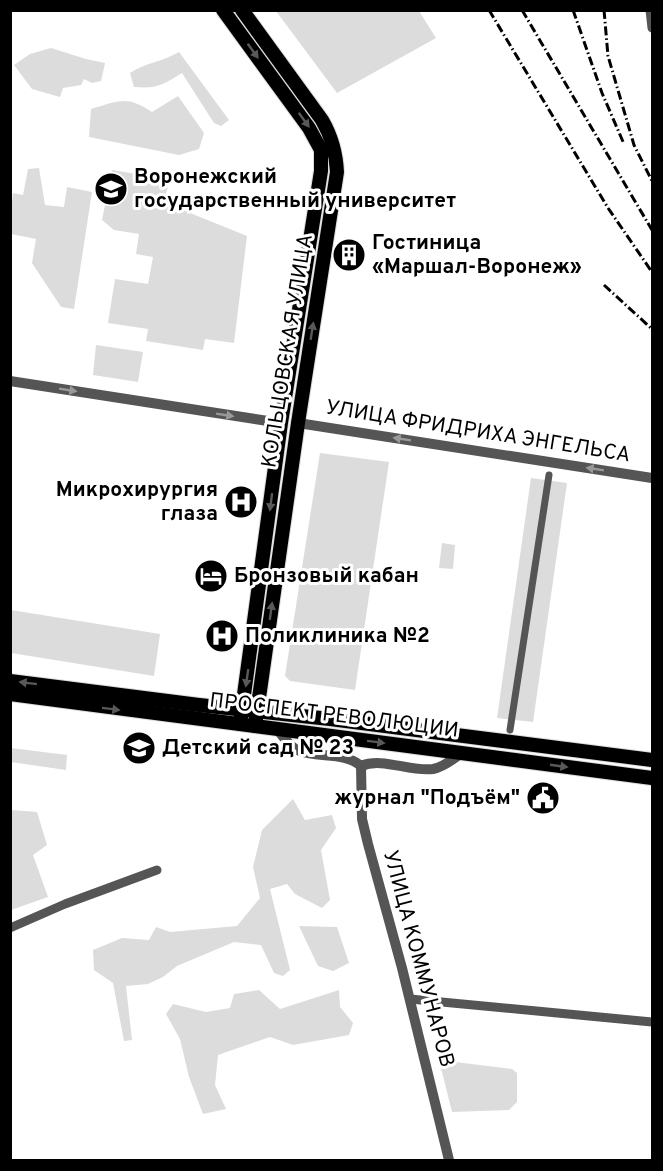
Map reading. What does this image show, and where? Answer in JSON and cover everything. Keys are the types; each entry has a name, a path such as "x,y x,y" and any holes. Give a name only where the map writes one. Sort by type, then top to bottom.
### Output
{"main road":[{"name":"КОЛЬЦОВСКАЯ УЛИЦА","path":"224,10 309,128 321,150 321,171 282,423 240,724"},
{"name":"КОЛЬЦОВСКАЯ УЛИЦА","path":"242,10 322,120 336,150 337,172 298,423 255,726"},
{"path":"282,423 298,423"},
{"name":"ПРОСПЕКТ РЕВОЛЮЦИИ","path":"10,681 652,760"},
{"name":"ПРОСПЕКТ РЕВОЛЮЦИИ","path":"10,694 652,778"}],"street":[{"path":"650,10 652,28"},
{"path":"10,381 282,423"},
{"name":"УЛИЦА ФРИДРИХА ЭНГЕЛЬСА","path":"298,423 652,478"},
{"path":"510,730 549,475"},
{"path":"276,729 289,744 298,750 350,759 361,766 373,763 433,769 443,766 462,753"},
{"name":"УЛИЦА КОММУНАРОВ","path":"361,766 362,819 410,999 449,1161"},
{"path":"10,928 65,904 157,870"},
{"path":"410,999 652,1022"}],"shaded area":[{"path":"276,11 419,11 436,38 337,93"},
{"path":"51,48 105,63 101,81 92,83 84,79 81,85 63,88 60,97 32,89 14,65 30,54"},
{"path":"179,52 229,120 221,126 214,123 182,73 159,85 134,87 130,73"},
{"path":"178,96 204,133 199,149 179,155 89,137 91,109 129,101 152,112"},
{"path":"39,168 45,205 64,207 67,187 92,192 74,309 61,307 32,263 36,239 11,234 13,193 23,195 28,169"},
{"path":"112,170 161,178 168,187 163,202 247,236 234,343 205,339 203,350 146,341 148,329 108,323 115,279 148,284 153,257 136,254 139,234 114,230 102,220"},
{"path":"96,345 143,352 138,382 93,375"},
{"path":"320,453 389,462 355,690 290,681 285,676"},
{"path":"531,478 567,483 533,722 497,718"},
{"path":"442,543 455,545 453,569 439,568"},
{"path":"11,610 160,634 154,676 11,653"},
{"path":"11,748 67,755 66,770 11,762"},
{"path":"293,799 305,820 332,815 336,828 321,850 330,900 322,908 295,894 287,884 270,889 290,970 283,976 274,973 261,945 234,942 177,966 163,977 148,984 126,986 132,1040 124,1041 113,983 94,970 93,950 122,938 149,940 156,927 170,932 237,926 260,898 253,867 262,830"},
{"path":"11,810 37,812 47,845 33,855 48,897 11,910"},
{"path":"299,926 337,927 349,963 333,971 318,966"},
{"path":"259,990 280,1009 339,990 340,1007 353,1023 349,1035 293,1045 270,1037 218,1055 215,1085 226,1109 203,1114 189,1077 180,1039 166,1014 173,1004 206,1012 230,1008 234,994"},
{"path":"439,1060 512,1069 517,1073 517,1102 509,1110 452,1112"}],"railway":[{"path":"489,10 608,208 652,272"},
{"path":"522,10 652,230"},
{"path":"573,10 602,93 624,144"},
{"path":"604,10 608,56 634,145 652,181"},
{"path":"604,285 652,329"}],"place":[{"name":"Воронежский государственный университет","path":"111,189"},
{"name":"Гостиница «Маршал-Воронеж»","path":"349,255"},
{"name":"Микрохирургия глаза","path":"241,502"},
{"name":"Бронзовый кабан","path":"211,576"},
{"name":"Поликлиника №2","path":"222,636"},
{"name":"Детский сад № 23","path":"139,748"},
{"name":"журнал \"Подъём\"","path":"543,798"}]}
